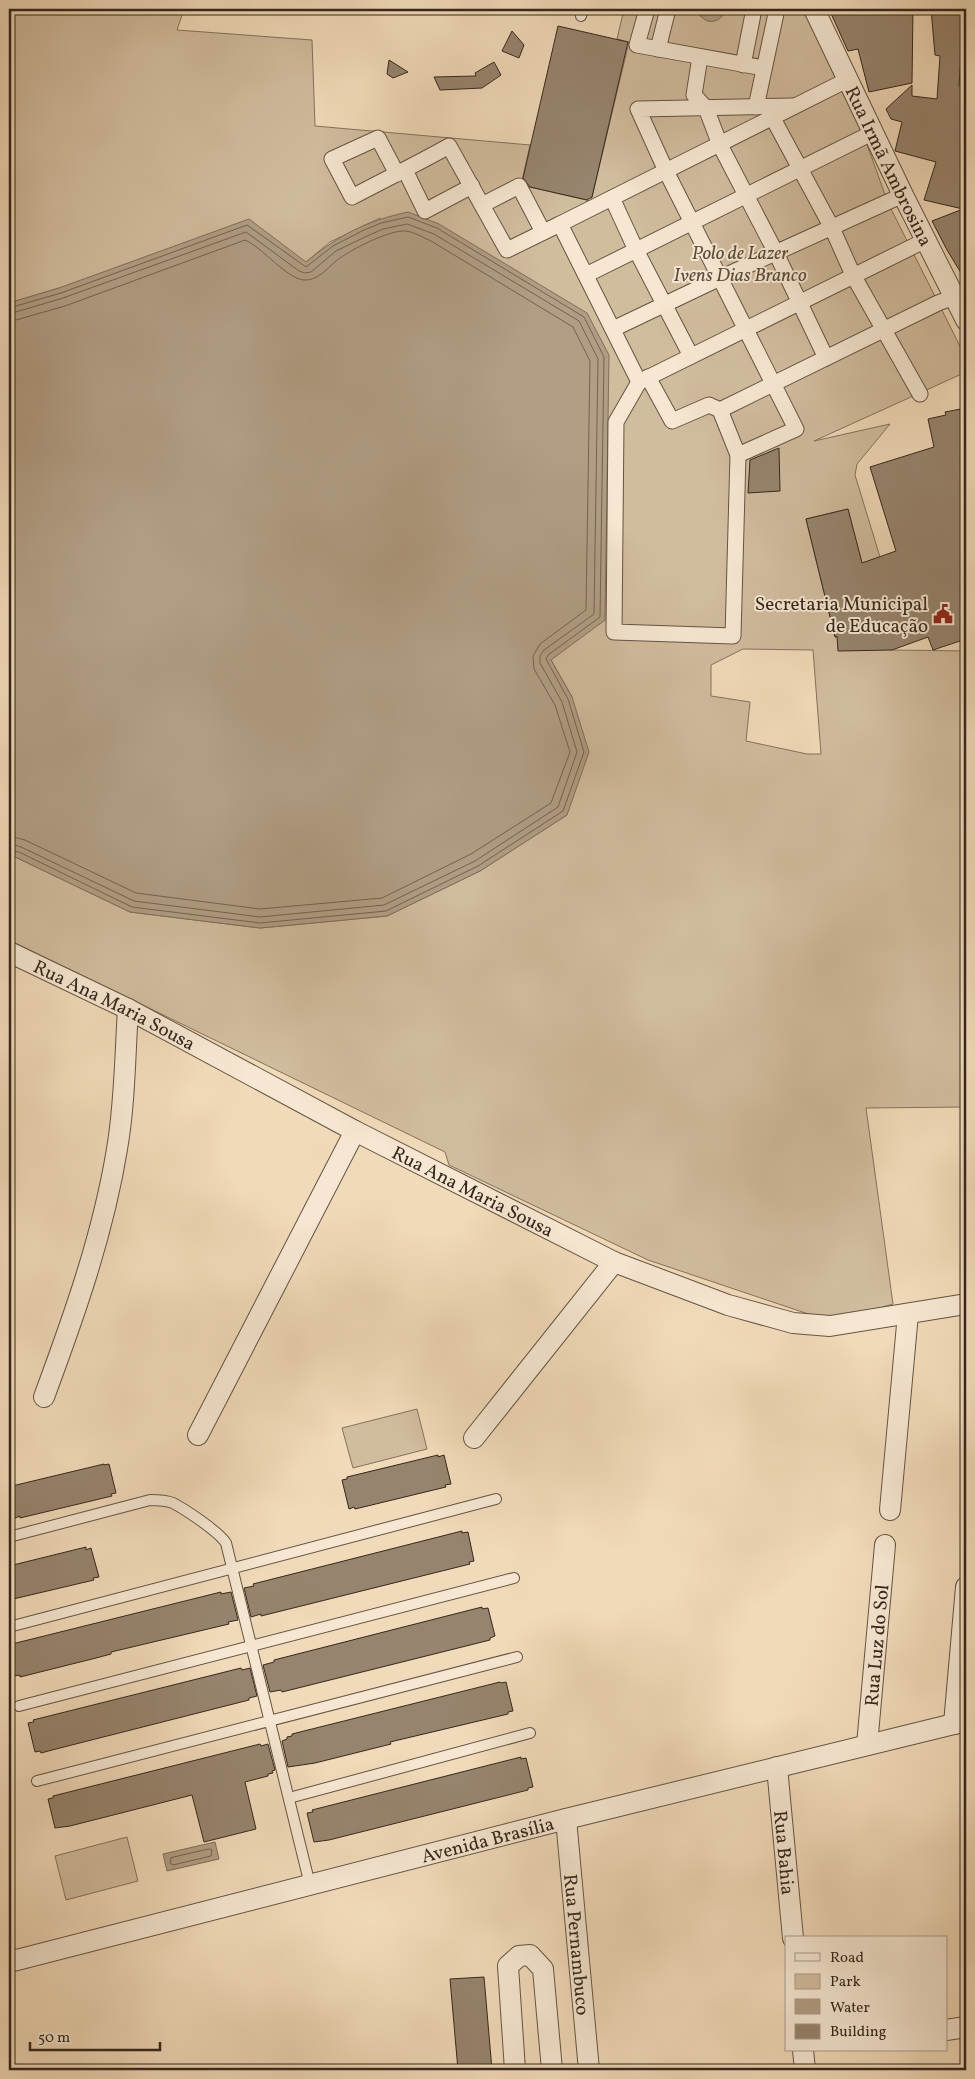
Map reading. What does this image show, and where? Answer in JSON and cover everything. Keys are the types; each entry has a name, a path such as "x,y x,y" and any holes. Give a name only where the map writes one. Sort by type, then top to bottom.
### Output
{"street":[{"path":"646,9 637,45 764,68"},
{"path":"658,49 668,9"},
{"path":"743,65 754,9"},
{"path":"777,9 764,68 765,111 801,169 832,228 853,275 920,394"},
{"name":"Rua Irmã Ambrosina","path":"814,9 903,195 926,240 956,287 966,320"},
{"path":"700,57 694,95 706,108 720,145 776,253 826,358"},
{"path":"738,455 796,429 666,171 638,109 706,108 765,111 797,106 848,80"},
{"path":"472,186 425,211 401,172 449,146 472,186 507,250 720,145 765,111"},
{"path":"586,275 874,132"},
{"path":"482,204 518,186 543,232"},
{"path":"613,329 903,195"},
{"path":"612,198 636,250 691,356"},
{"path":"560,224 613,329 644,380 672,421 710,405 720,410 738,455 733,636 614,632 616,422 644,380 926,240"},
{"path":"720,410 883,330 956,287"},
{"name":"Rua Ana Maria Sousa","path":"9,952 128,1009 356,1131 614,1262 728,1305 793,1323 830,1326 966,1304"},
{"path":"44,1397 79,1301 108,1199 120,1122 128,1009"},
{"path":"198,1435 356,1131"},
{"path":"474,1438 614,1262"},
{"path":"890,1510 908,1314"},
{"name":"Rua Luz do Sol","path":"867,1745 885,1545"},
{"path":"960,1723 966,1587"},
{"name":"Avenida Brasília","path":"9,1962 566,1818 960,1723"},
{"name":"Rua Bahia","path":"778,1767 793,1936"},
{"name":"Rua Pernambuco","path":"566,1818 588,2070"},
{"path":"515,2070 508,1966 520,1956 530,1955 543,1969 552,2070"},
{"path":"948,2030 966,2027"},
{"path":"803,2052 805,2070"}],"lane":[{"path":"9,1537 150,1500 163,1500 174,1504 220,1535 226,1543 310,1885"},
{"path":"9,1627 496,1500"},
{"path":"19,1706 514,1578"},
{"path":"37,1781 517,1657"},
{"path":"289,1798 530,1733"}],"green space":[{"name":"Polo de Lazer Ivens Dias Branco","path":"9,9 75,9 86,12 87,9 184,9 177,30 312,40 315,126 530,145 521,185 591,201 629,42 617,39 624,9 698,9 700,16 709,21 725,9 804,9 864,136 888,203 966,358 966,372 814,441 890,424 857,464 855,475 880,557 862,563 848,509 806,519 835,637 892,650 966,651 966,1107 866,1108 893,1304 832,1322 648,1260 449,1165 445,1152 9,940 9,854 130,912 260,928 387,916 480,871 567,815 572,697 551,660 380,218 330,242 306,262 59,288 9,303","holes":["743,649 813,650 821,754 807,754 746,741 750,702 711,696 711,665"]},
{"path":"417,1409 427,1449 353,1468 342,1428"},
{"path":"127,1837 138,1881 66,1900 55,1856"}],"water":[{"path":"698,9 725,10 719,19 711,22 703,18"},
{"path":"408,212 439,224 587,313 609,355 605,620 551,660 572,697 589,752 567,815 480,871 387,916 260,928 130,912 9,854 9,303 59,288 249,219 306,262 330,244 354,230 379,220"},
{"path":"215,1842 219,1859 167,1871 163,1854"}],"building":[{"path":"829,9 913,9 912,83 869,92 858,49 848,51"},
{"path":"931,9 964,9 959,86 966,88 966,281 932,221 963,209 924,200 936,162 895,151 902,122 891,119 886,109 912,85 912,96 937,99 940,56 935,55"},
{"path":"558,26 628,42 592,197 587,200 530,187 523,178"},
{"path":"512,31 524,45 519,58 502,51"},
{"path":"389,60 408,72 393,78 387,74"},
{"path":"494,62 501,75 482,88 440,90 434,77 476,76 475,73"},
{"path":"966,408 966,639 933,650 928,637 892,650 838,651 837,636 835,637 806,519 848,509 862,563 896,551 870,467 934,447 928,419 946,415 945,412"},
{"path":"779,448 780,491 748,493 750,460"},
{"path":"438,1455 438,1457 444,1455 451,1484 445,1485 446,1487 349,1509 342,1480 347,1479 347,1477"},
{"path":"109,1464 116,1493 111,1494 112,1496 15,1518 9,1494 9,1489 13,1488 12,1486"},
{"path":"462,1531 462,1533 468,1532 474,1561 469,1562 470,1564 251,1617 244,1588 254,1586 253,1584"},
{"path":"86,1547 86,1550 91,1548 99,1577 93,1578 94,1580 9,1600 9,1566"},
{"path":"221,1592 221,1594 231,1592 238,1620 228,1622 229,1624 111,1652 111,1654 20,1677 20,1675 14,1676 9,1653 9,1647 13,1646 12,1644"},
{"path":"482,1607 482,1609 488,1608 495,1636 490,1638 490,1640 282,1692 281,1690 270,1692 263,1665 274,1662 274,1660"},
{"path":"241,1668 242,1670 250,1668 257,1696 249,1698 249,1700 41,1753 40,1751 35,1752 28,1723 34,1722 33,1720"},
{"path":"506,1682 513,1711 508,1712 508,1714 390,1742 391,1744 315,1763 288,1767 282,1741 292,1736 292,1734"},
{"path":"260,1744 261,1746 268,1744 275,1770 272,1771 273,1773 268,1774 268,1776 245,1782 256,1829 204,1842 192,1795 70,1826 55,1828 48,1799 53,1798 53,1796"},
{"path":"521,1757 521,1759 526,1758 533,1787 528,1788 528,1790 329,1840 314,1842 307,1813 313,1812 312,1810"},
{"path":"484,1977 492,2070 458,2070 450,1979"}],"place":[{"name":"Secretaria Municipal de Educação","path":"943,614"}]}
